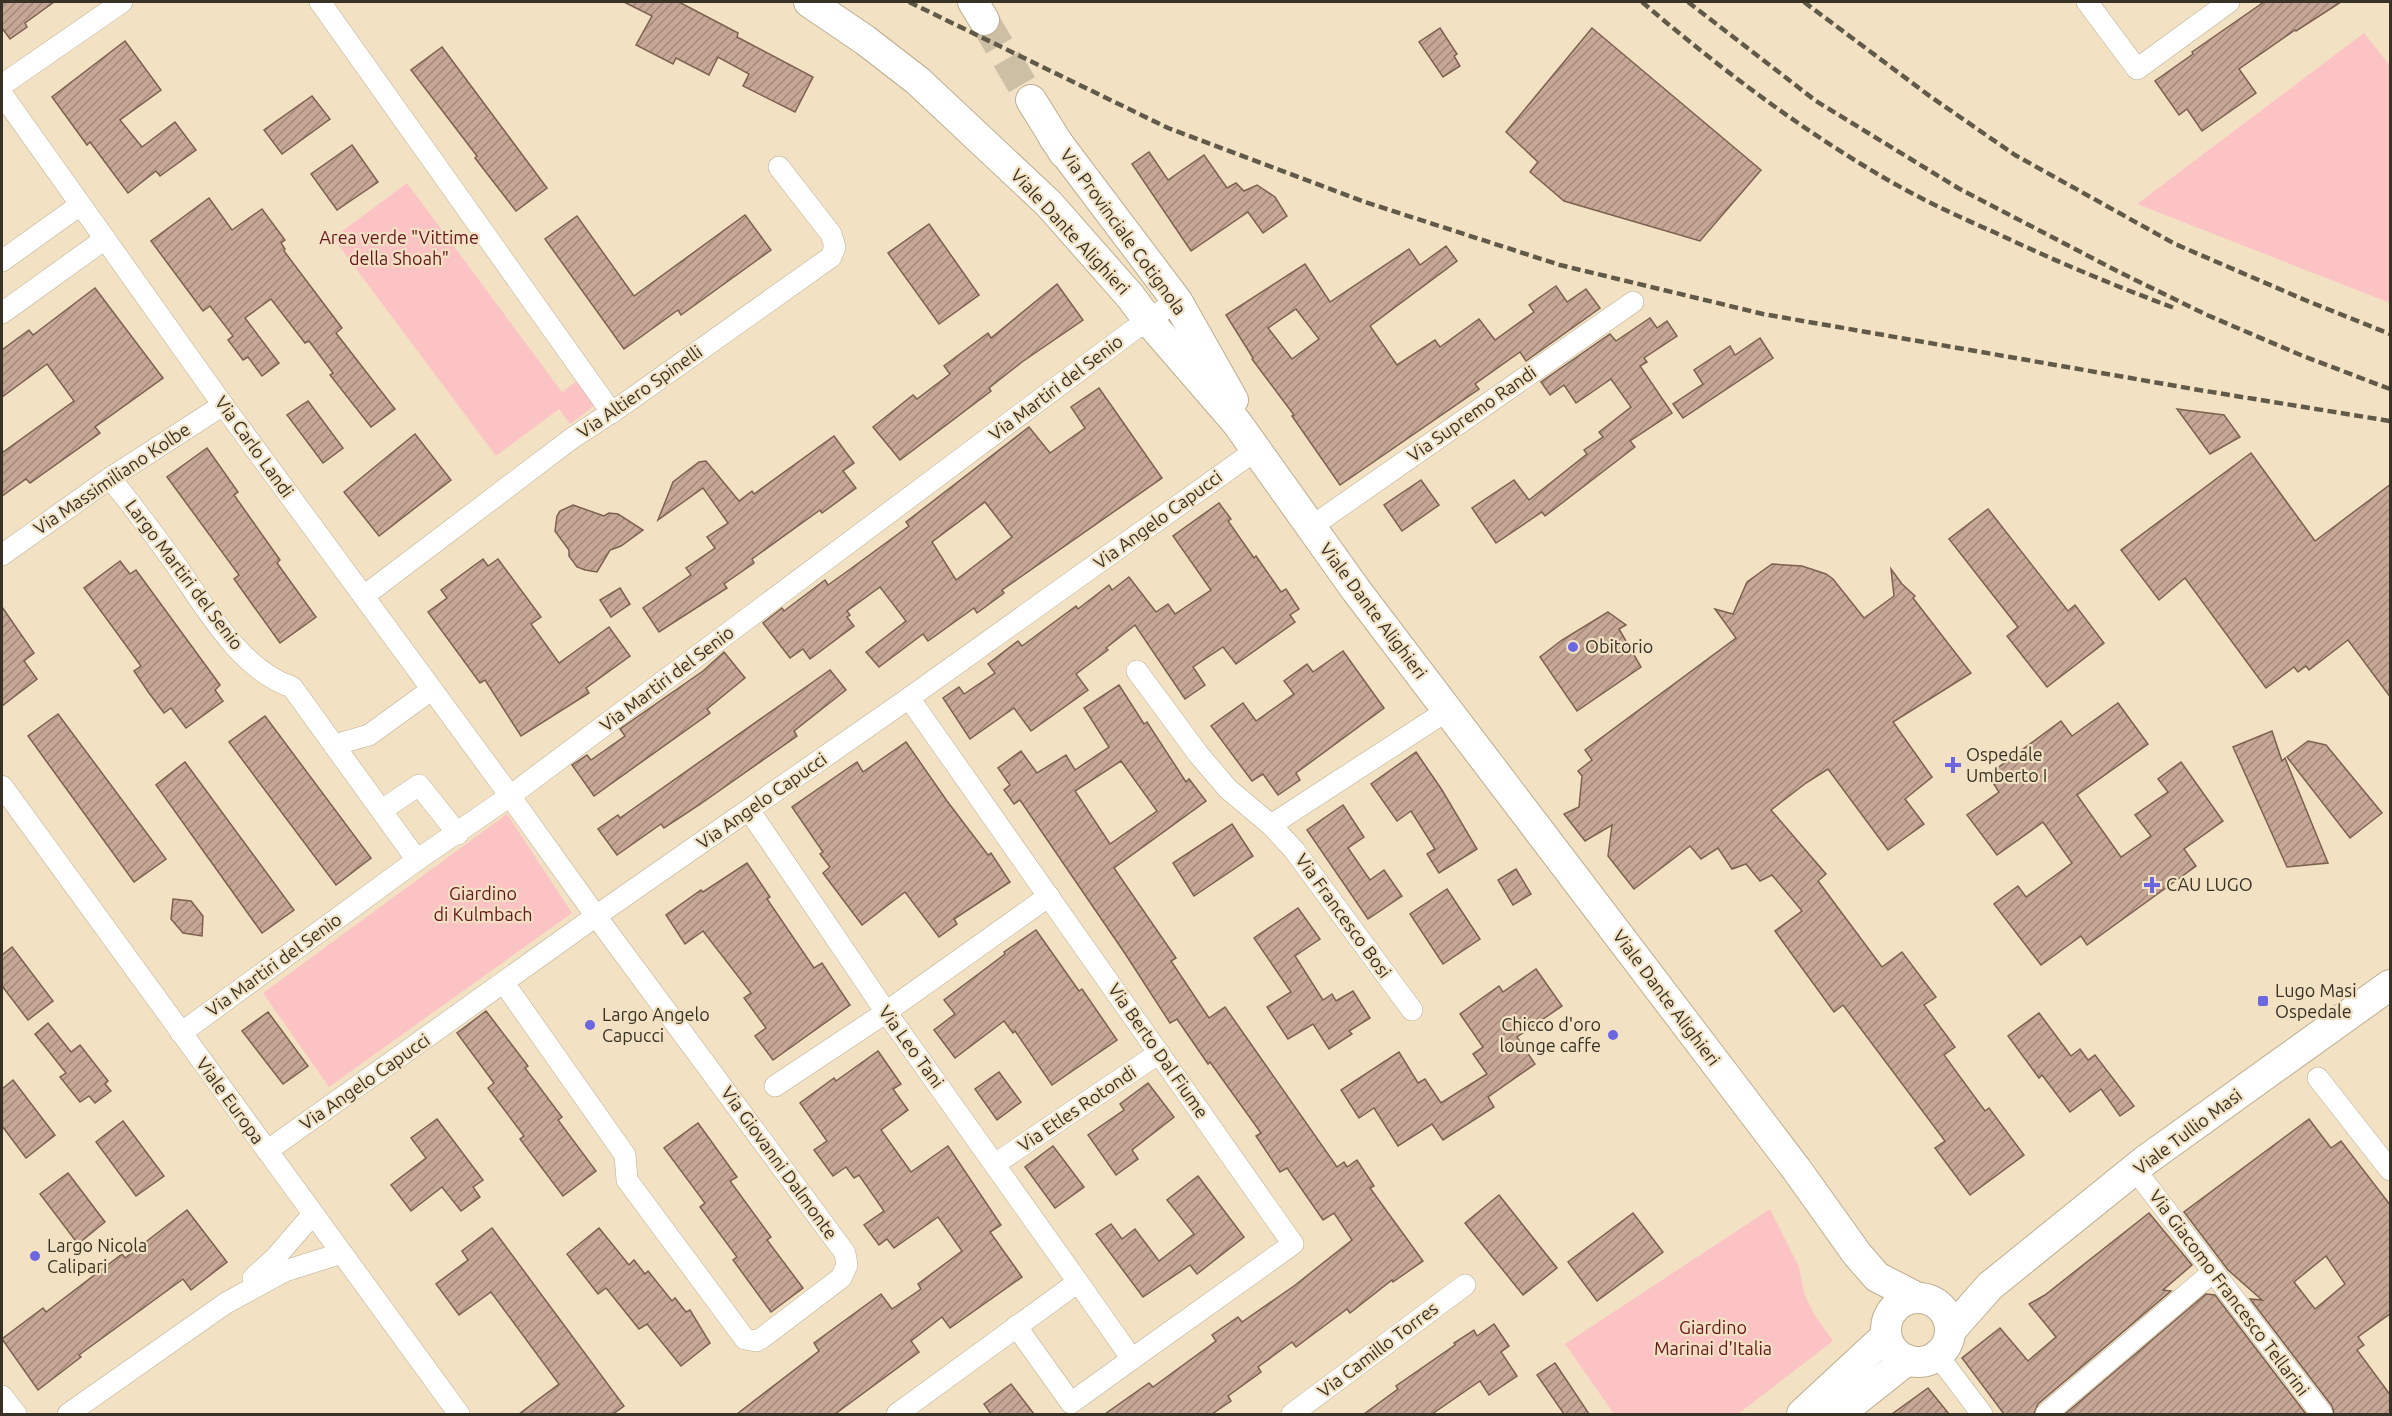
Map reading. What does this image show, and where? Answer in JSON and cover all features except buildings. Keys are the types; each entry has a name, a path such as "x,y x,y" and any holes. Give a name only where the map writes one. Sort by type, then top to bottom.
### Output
{"street":[{"path":"2,85 122,2"},
{"path":"320,2 612,413"},
{"name":"Viale Dante Alighieri","path":"808,2 865,40 918,81 1048,204 1127,292 1148,320 1237,423 1311,527 1448,710 1877,1277 1887,1327"},
{"path":"2087,2 2137,69 2229,2"},
{"name":"Via Carlo Landi","path":"2,94 223,405 510,796"},
{"name":"Via Provinciale Cotignola","path":"1031,100 1130,260 1131,274 1127,292"},
{"name":"Via Provinciale Cotignola","path":"1054,138 1177,301 1226,385 1236,406 1237,423"},
{"name":"Via Altiero Spinelli","path":"364,596 572,439 831,257 835,247 831,234 779,167"},
{"path":"2,261 80,205"},
{"path":"2,313 105,239"},
{"path":"1127,292 1159,275"},
{"name":"Via Martiri del Senio","path":"181,1033 417,860 458,834 510,796 1148,320 1177,301"},
{"name":"Via Supremo Randi","path":"1311,527 1633,302"},
{"name":"Via Massimiliano Kolbe","path":"2,555 110,477 223,405"},
{"name":"Via Angelo Capucci","path":"267,1151 1256,450"},
{"name":"Largo Martiri del Senio","path":"110,477 224,632 254,665 278,682 291,687 417,860"},
{"name":"Via Francesco Bosi","path":"1137,670 1199,755 1228,789 1271,825 1294,850 1412,1010"},
{"path":"334,745 369,735 431,690"},
{"name":"Via Berto Dal Fiume","path":"909,698 1293,1244 1132,1359"},
{"path":"1271,825 1448,710"},
{"path":"382,810 419,785 458,834"},
{"name":"Viale Europa","path":"2,786 459,1414"},
{"name":"Via Giovanni Dalmonte","path":"504,983 625,1155 627,1180 741,1335 750,1341 762,1338 841,1278 848,1265 845,1253 510,796"},
{"name":"Via Leo Tani","path":"749,810 886,1012 1132,1359"},
{"path":"775,1086 886,1012 1049,896"},
{"name":"Viale Tullio Masi","path":"1944,1343 1990,1286 2136,1171 2146,1160 2391,985"},
{"name":"Via Etles Rotondi","path":"995,1164 1159,1053"},
{"path":"2318,1078 2391,1170"},
{"name":"Via Giacomo Francesco Tellarini","path":"2136,1171 2322,1414"},
{"path":"226,1303 275,1258 313,1214"},
{"path":"68,1414 226,1303 300,1264 342,1254"},
{"path":"2046,1414 2213,1272"},
{"name":"Viale Dante Alighieri","path":"1877,1277 1924,1299"},
{"path":"897,1414 1078,1282"},
{"name":"Via Camillo Torres","path":"1292,1414 1465,1285"},
{"name":"Viale Tullio Masi","path":"1802,1414 1887,1327 1899,1303 1990,1286"},
{"path":"1924,1299 1946,1312 1944,1343 1982,1414"},
{"path":"1016,1326 1075,1409 1132,1359"},
{"path":"1887,1327 1890,1346 1897,1355 1907,1360 1928,1361 1944,1343"},
{"path":"1839,1414 1907,1360"},
{"path":"2,1396 16,1414"}],"green space":[{"path":"2364,33 2390,66 2390,303 2137,204"},
{"name":"Area verde \"Vittime della Shoah\"","path":"407,183 562,392 577,381 594,406 570,424 559,409 496,456 333,238"},
{"name":"Giardino di Kulmbach","path":"507,814 572,913 329,1087 263,993"},
{"name":"Giardino Marinai d'Italia","path":"1770,1209 1799,1267 1804,1293 1814,1314 1833,1341 1738,1414 1614,1414 1565,1344"}],"tunnel":[{"path":"984,20 1031,100"}],"railway":[{"path":"909,2 1168,128 1365,202 1560,265 1763,314 2390,421"},
{"path":"1642,2 1758,94 1818,137 1895,184 2040,253 2177,309"},
{"path":"1688,2 1816,101 1958,188 2207,315 2303,356 2390,389"},
{"path":"1804,2 1931,97 2015,155 2175,244 2390,334"}],"place":[{"name":"Obitorio","path":"1573,647"},
{"name":"Ospedale Umberto I","path":"1953,765"},
{"name":"CAU LUGO","path":"2152,885"},
{"name":"Lugo Masi Ospedale","path":"2263,1001"},
{"name":"Largo Angelo Capucci","path":"590,1025"},
{"name":"Chicco d'oro lounge caffe","path":"1613,1035"},
{"name":"Largo Nicola Calipari","path":"35,1256"}]}
